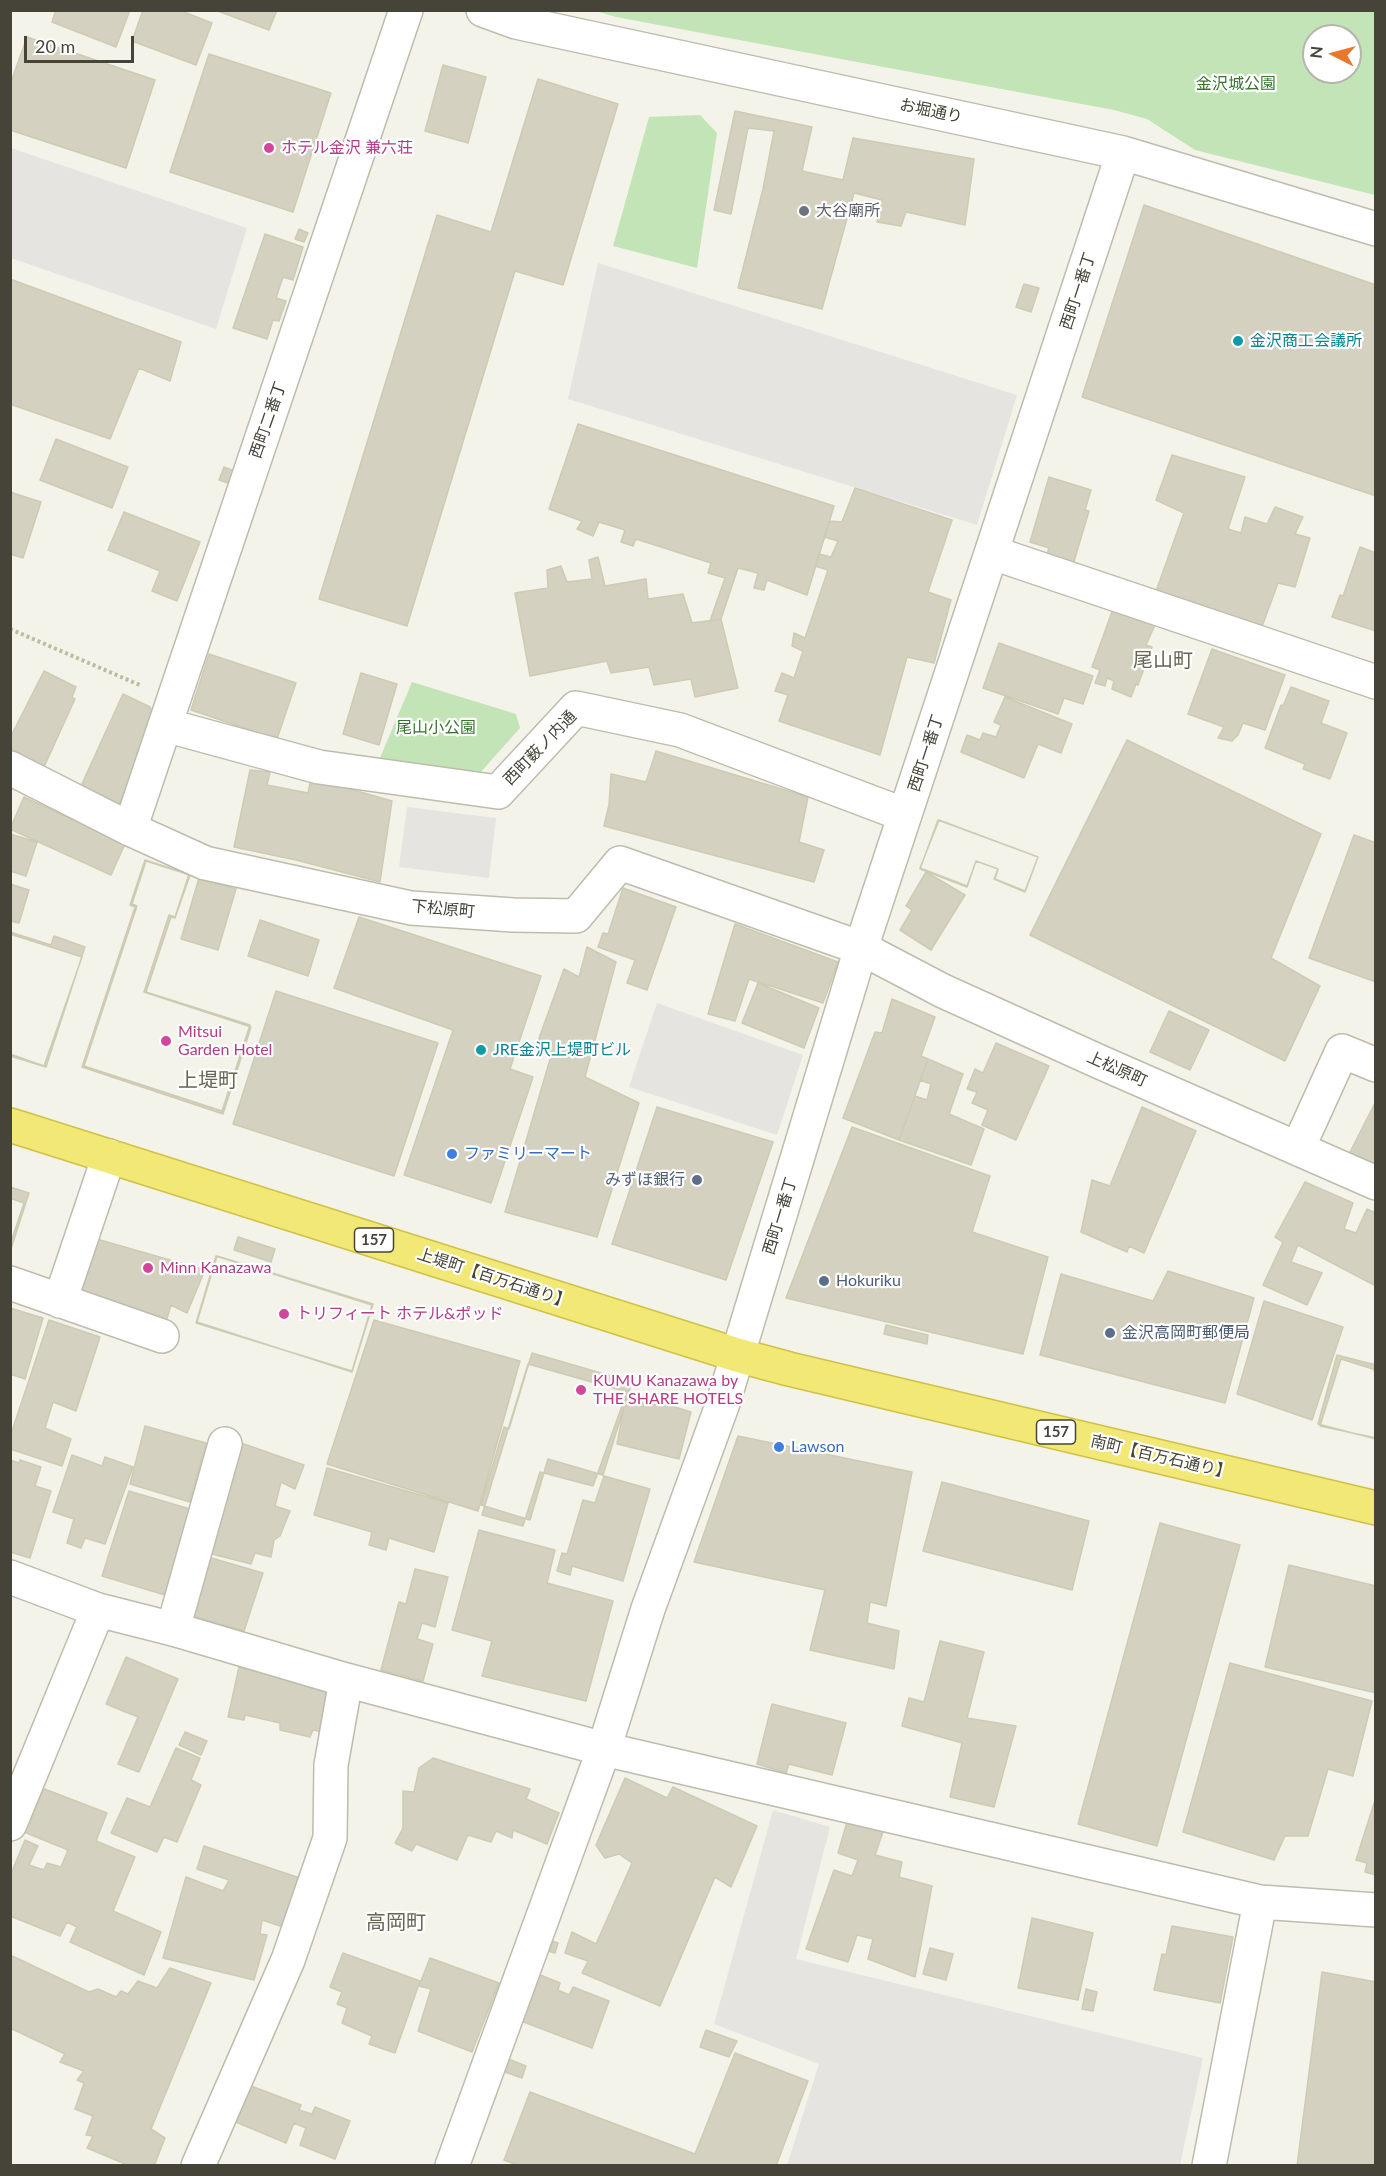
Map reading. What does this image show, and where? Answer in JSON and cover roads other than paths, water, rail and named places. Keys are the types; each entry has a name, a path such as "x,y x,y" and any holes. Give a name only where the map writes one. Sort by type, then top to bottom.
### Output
{"highway":[{"name":"上堤町【百万石通り】","path":"10,1125 738,1355"},
{"name":"南町【百万石通り】","path":"738,1355 812,1375 1376,1508"}],"street":[{"name":"西町二番丁","path":"130,829 406,10"},
{"name":"お堀通り","path":"483,10 520,16 1123,153 1376,229"},
{"name":"西町一番丁","path":"453,2166 604,1749 648,1609 723,1403 861,948 1123,153"},
{"path":"993,553 1376,681"},
{"name":"西町薮ノ内通","path":"169,712 319,767 498,792 576,708 680,730 905,815"},
{"name":"下松原町","path":"10,768 130,829 205,862 411,908 576,916 620,862 861,948"},
{"name":"上松原町","path":"861,948 943,991 1376,1183"},
{"path":"1298,1148 1342,1051 1376,1065"},
{"path":"60,1300 109,1156"},
{"path":"10,1283 162,1336"},
{"path":"173,1629 225,1444"},
{"path":"10,1577 98,1610 173,1629 346,1680 604,1749 1260,1902 1376,1910"},
{"path":"10,1824 98,1610"},
{"path":"198,2166 288,1960 330,1838 331,1765 346,1680"},
{"path":"1209,2166 1260,1902"}],"place":[{"name":"ホテル金沢 兼六荘","path":"269,148"},
{"name":"大谷廟所","path":"804,211"},
{"name":"金沢商工会議所","path":"1238,341"},
{"name":"Mitsui Garden Hotel","path":"166,1041"},
{"name":"JRE金沢上堤町ビル","path":"481,1050"},
{"name":"ファミリーマート","path":"452,1154"},
{"name":"みずほ銀行","path":"697,1180"},
{"name":"Minn Kanazawa","path":"148,1268"},
{"name":"Hokuriku","path":"824,1281"},
{"name":"トリフィート ホテル&ポッド","path":"284,1314"},
{"name":"金沢高岡町郵便局","path":"1110,1333"},
{"name":"KUMU Kanazawa by THE SHARE HOTELS","path":"581,1390"},
{"name":"Lawson","path":"779,1447"}],"district":[{"name":"尾山町","path":"1163,661"},
{"name":"上堤町","path":"208,1081"},
{"name":"高岡町","path":"396,1923"}],"park label":[{"name":"金沢城公園","path":"1236,84"},
{"name":"尾山小公園","path":"436,728"}]}
